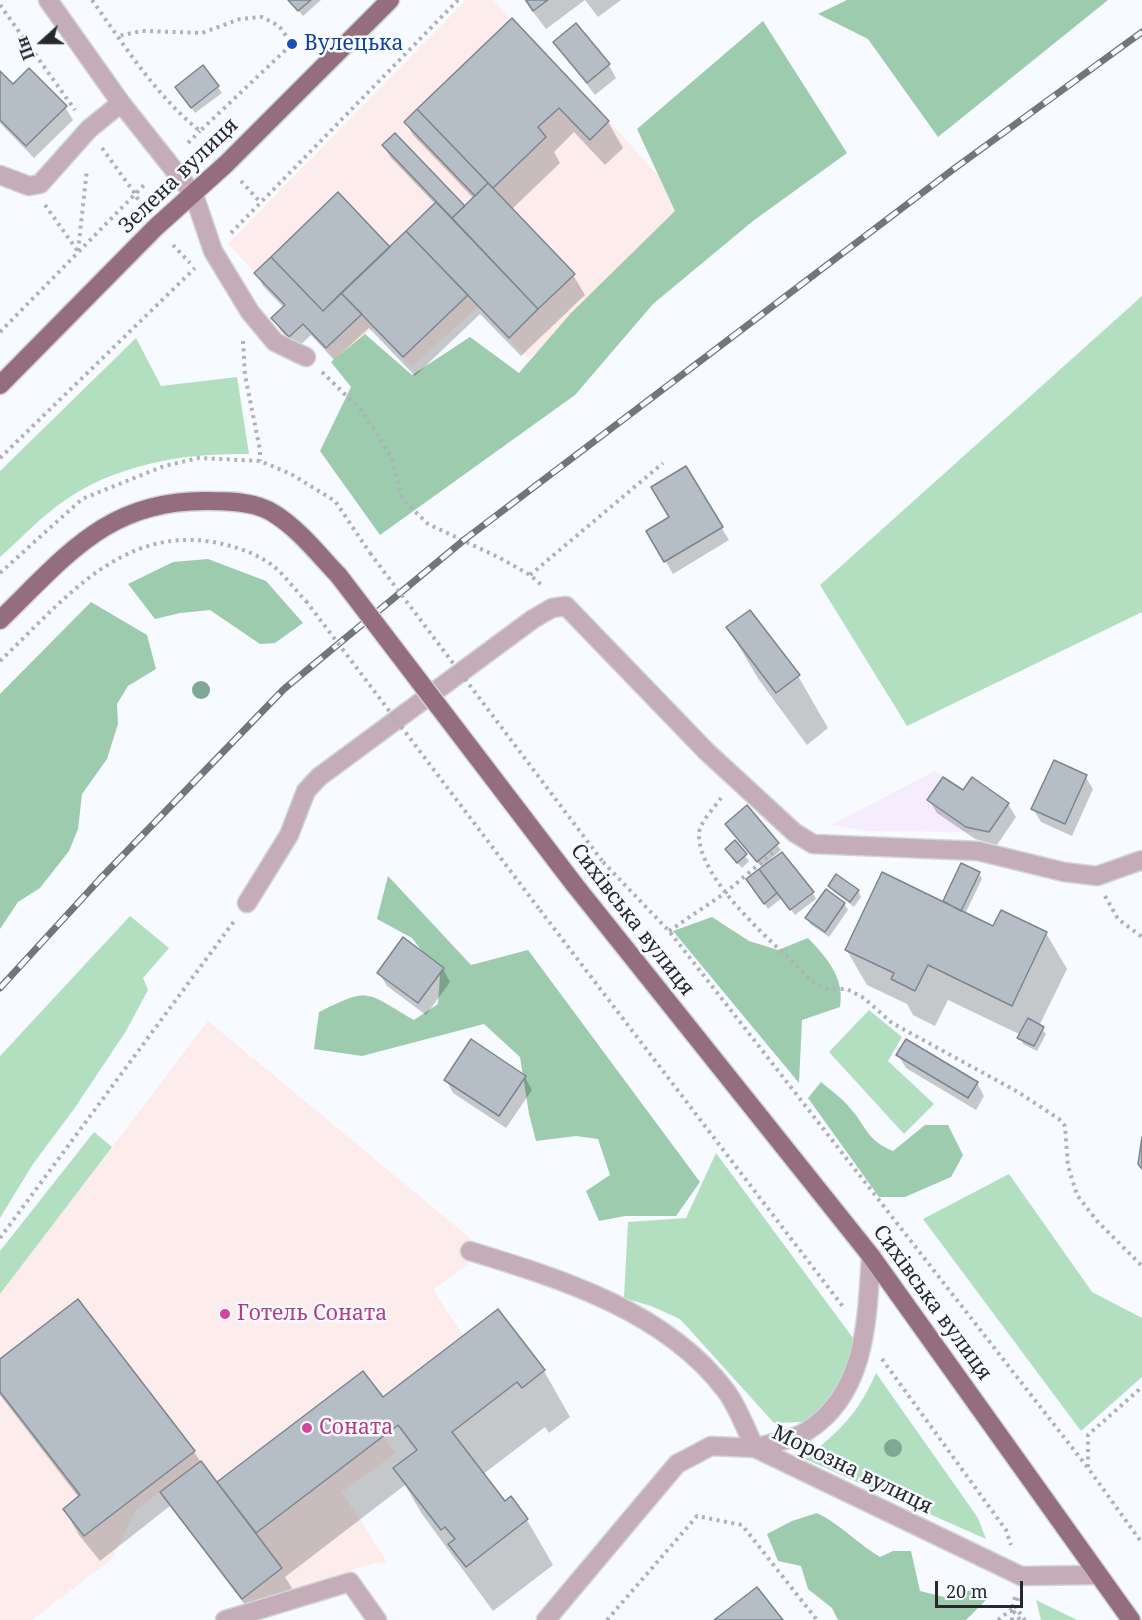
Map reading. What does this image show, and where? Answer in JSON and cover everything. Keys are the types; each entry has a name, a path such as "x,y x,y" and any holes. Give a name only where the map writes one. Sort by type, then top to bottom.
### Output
{"main road":[{"name":"Зелена вулиця","path":"0,385 156,227 194,195 390,0"},
{"name":"Сихівська вулиця","path":"0,620 80,542 125,515 180,500 237,501 271,511 300,533 339,576 574,884 871,1256 1131,1620"}],"street":[{"path":"48,0 121,103 194,195 213,251 250,312 274,342 306,357"},
{"path":"0,175 28,186 40,184 89,129 121,103"},
{"path":"247,903 288,835 306,790 319,777 533,619 552,608 566,606 732,776 795,833 813,844 978,851 1064,872 1096,876 1142,860"},
{"path":"470,1251 544,1274 634,1315 674,1337 727,1392 755,1448 807,1431 833,1409 854,1375 865,1336 871,1256"},
{"name":"Морозна вулиця","path":"546,1620 677,1464 711,1446 755,1448 1021,1576 1097,1575"},
{"path":"225,1620 350,1582 377,1620"}],"path":[{"path":"92,0 179,114 200,131"},
{"path":"230,235 458,0"},
{"path":"0,6 136,195 141,207"},
{"path":"118,36 142,31 202,33 240,19 262,17 279,26 292,44 188,143"},
{"path":"78,251 87,168"},
{"path":"238,178 261,203"},
{"path":"0,332 147,183"},
{"path":"28,186 56,218 78,251"},
{"path":"0,458 195,268 173,245"},
{"path":"306,357 362,411 392,458 402,499 428,524 530,575 566,606"},
{"path":"244,375 260,450 260,461"},
{"path":"0,573 82,499 164,466 199,458 260,461 291,474 335,501 369,553 603,862 669,931 1088,1468 1142,1543"},
{"path":"530,575 663,464"},
{"path":"0,661 76,588 107,564 115,558 159,541 202,540 237,546 273,565 306,601 865,1336 1006,1530"},
{"path":"732,776 699,830 701,854 711,875 725,894 812,981 827,989 847,989 864,999 892,1023 1018,1092 1059,1119 1065,1126 1068,1166 1077,1195 1097,1221 1142,1266"},
{"path":"669,931 725,894 795,833"},
{"path":"1096,876 1118,919 1142,937"},
{"path":"0,1238 247,903"},
{"path":"1088,1468 1088,1435 1142,1387"},
{"path":"607,1620 697,1516 742,1525 818,1620"},
{"path":"998,1620 1012,1609 1012,1620"}],"shaded area":[{"path":"466,0 493,0 609,121 695,217 528,359 479,306 412,367 374,327 337,360 228,244"},
{"path":"935,771 963,790 972,777 1009,803 989,832 868,831 831,825"},
{"name":"Готель Соната","path":"208,1021 470,1238 469,1264 433,1290 463,1335 383,1397 398,1425 383,1437 396,1453 342,1492 387,1562 374,1563 245,1604 160,1492 136,1510 111,1560 32,1620 0,1620 0,1294"}],"green space":[{"path":"847,0 1108,0 938,137 868,39 818,14"},
{"path":"763,21 847,153 753,221 653,304 575,395 380,535 320,451 351,387 331,362 365,334 412,375 470,337 519,373 571,313 675,211 637,129"},
{"path":"1142,296 1142,612 907,726 820,585"},
{"path":"136,338 161,386 237,377 249,454 195,456 168,460 142,466 92,484 41,519 0,557 0,471"},
{"path":"208,559 266,581 303,623 275,643 260,644 210,610 180,613 155,619 128,584 173,562"},
{"path":"91,602 147,635 156,669 128,686 117,704 118,724 107,759 82,794 78,829 69,851 40,888 18,902 0,929 0,694"},
{"path":"388,876 471,965 528,950 700,1182 676,1216 625,1216 599,1221 586,1191 610,1175 598,1139 576,1136 536,1141 529,1114 520,1057 484,1024 362,1056 314,1049 319,1012 349,998 368,996 376,998 414,1020 438,1004 440,975 412,938 377,919"},
{"path":"130,916 169,948 143,978 148,990 126,1031 74,1109 33,1164 0,1218 0,1056"},
{"path":"712,917 749,941 778,950 808,938 833,969 840,987 840,1007 802,1020 799,1083 673,931"},
{"path":"869,1010 902,1037 888,1061 934,1104 904,1134 829,1052"},
{"path":"821,1082 847,1104 872,1138 893,1151 925,1125 948,1125 963,1155 951,1177 905,1197 879,1197 808,1098"},
{"path":"94,1132 112,1147 0,1294 0,1251"},
{"path":"716,1153 853,1338 847,1372 826,1404 803,1422 774,1423 680,1319 651,1306 624,1298 628,1222 686,1218"},
{"path":"1009,1174 1092,1292 1142,1318 1142,1377 1081,1431 923,1219"},
{"path":"876,1373 978,1518 986,1539 805,1459 846,1421 862,1400"},
{"path":"817,1513 880,1557 893,1551 911,1551 920,1591 944,1597 975,1589 986,1600 966,1620 838,1620 832,1608 808,1589 801,1566 778,1561 767,1534 792,1521"},
{"path":"1036,1600 1077,1620 1041,1620"}],"building":[{"path":"288,0 311,0 298,11"},
{"path":"526,0 548,0 533,11"},
{"path":"512,18 609,121 590,140 559,108 538,127 546,137 493,188 417,109"},
{"path":"576,23 610,64 587,83 553,42"},
{"path":"203,65 219,86 191,108 175,87"},
{"path":"29,68 67,106 26,146 0,120 0,71 13,84"},
{"path":"417,109 488,183 475,196 404,122"},
{"path":"395,133 465,206 452,218 382,145"},
{"path":"488,183 575,274 538,309 452,218"},
{"path":"338,192 390,247 323,311 271,257"},
{"path":"436,202 538,309 509,338 406,231"},
{"path":"406,231 468,295 403,357 341,293"},
{"path":"271,257 323,311 341,293 362,314 326,348 303,324 289,337 271,318 285,305 254,273"},
{"path":"686,466 723,527 664,562 646,531 669,517 651,487"},
{"path":"750,610 800,675 776,693 726,627"},
{"path":"1054,760 1087,775 1065,824 1031,809"},
{"path":"943,777 963,790 972,777 1009,803 989,832 966,827 927,800"},
{"path":"747,805 779,843 757,862 725,824"},
{"path":"735,840 747,854 737,863 725,849"},
{"path":"782,852 814,892 790,910 759,869"},
{"path":"961,863 980,872 961,911 943,901"},
{"path":"759,869 777,893 764,904 746,879"},
{"path":"882,872 993,926 1001,910 1047,932 1012,1006 928,965 915,991 891,979 894,973 845,950"},
{"path":"836,874 859,890 850,902 828,886"},
{"path":"826,889 845,903 825,932 805,918"},
{"path":"403,937 444,968 418,1003 377,973"},
{"path":"1028,1018 1044,1027 1034,1046 1017,1038"},
{"path":"471,1039 526,1076 499,1116 444,1080"},
{"path":"906,1039 978,1082 968,1098 896,1055"},
{"path":"1142,1137 1142,1169 1138,1164"},
{"path":"78,1299 195,1451 84,1536 63,1509 80,1495 0,1392 0,1359"},
{"path":"498,1309 545,1370 522,1388 517,1382 452,1432 505,1501 511,1496 528,1519 466,1567 448,1544 455,1539 445,1527 441,1530 393,1468 417,1450 398,1425 256,1533 217,1482 363,1371 383,1397"},
{"path":"201,1461 282,1568 242,1599 160,1492"},
{"path":"757,1587 783,1620 714,1620"}],"railway":[{"path":"0,988 100,879 284,689 464,540 955,168 1142,32"}],"place":[{"name":"Вулецька","path":"292,44"},
{"name":"Готель Соната","path":"225,1314"},
{"name":"Соната","path":"307,1428"}]}
